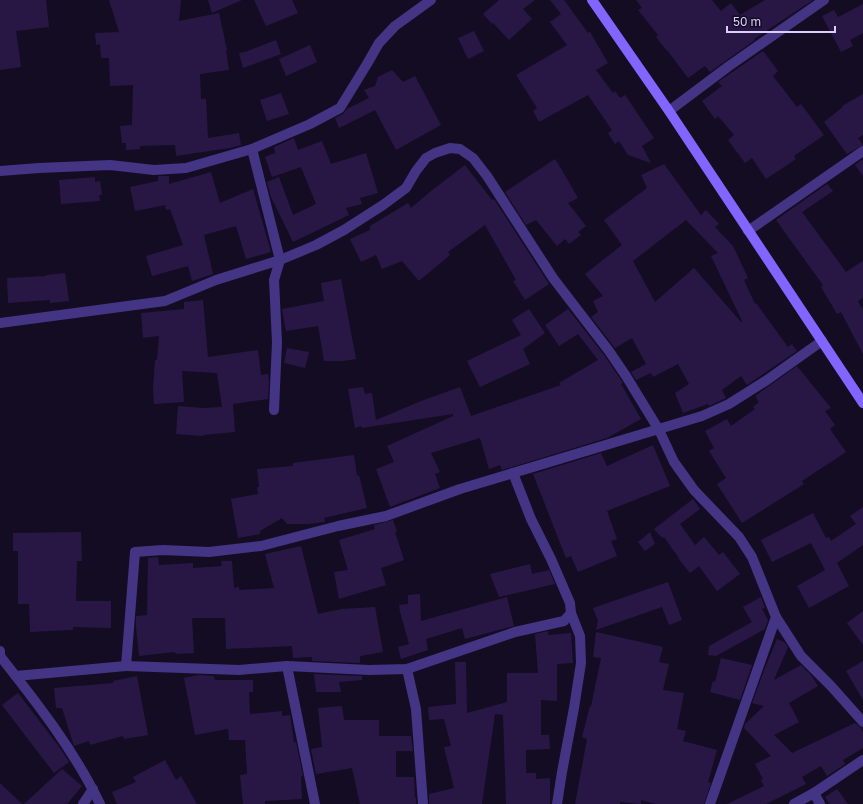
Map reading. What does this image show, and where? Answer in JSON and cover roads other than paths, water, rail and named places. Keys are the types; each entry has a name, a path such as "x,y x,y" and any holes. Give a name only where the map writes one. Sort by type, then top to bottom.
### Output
{"main road":[{"path":"592,0 669,111 863,403"}],"street":[{"path":"0,171 110,165 154,170 186,168 252,149 310,124 340,108 379,43 395,26 431,0"},
{"path":"669,111 729,66 824,0"},
{"path":"0,323 165,301 216,280 280,260 316,245 337,234 383,205 406,188 426,158 450,148 460,149 473,158 487,176 553,278 622,370 659,430 674,462 694,490 739,537 752,557 776,617 801,656 831,686 863,722"},
{"path":"252,149 280,260 274,280 277,342 274,410"},
{"path":"748,231 863,151"},
{"path":"126,666 134,552 163,550 209,552 261,546 338,526 386,516 460,489 702,416 730,404 822,341"},
{"path":"513,473 570,603 571,613 580,636 581,663 557,804"},
{"path":"16,676 126,666 239,670 287,666 369,670 407,669 510,634 564,620 571,613"},
{"path":"710,804 776,617"},
{"path":"0,651 0,656 55,726 93,789 100,804"},
{"path":"287,666 315,804"},
{"path":"407,669 416,709 423,804"},
{"path":"794,804 814,793 863,760"},
{"path":"83,804 93,789"},
{"path":"814,793 820,804"}]}
